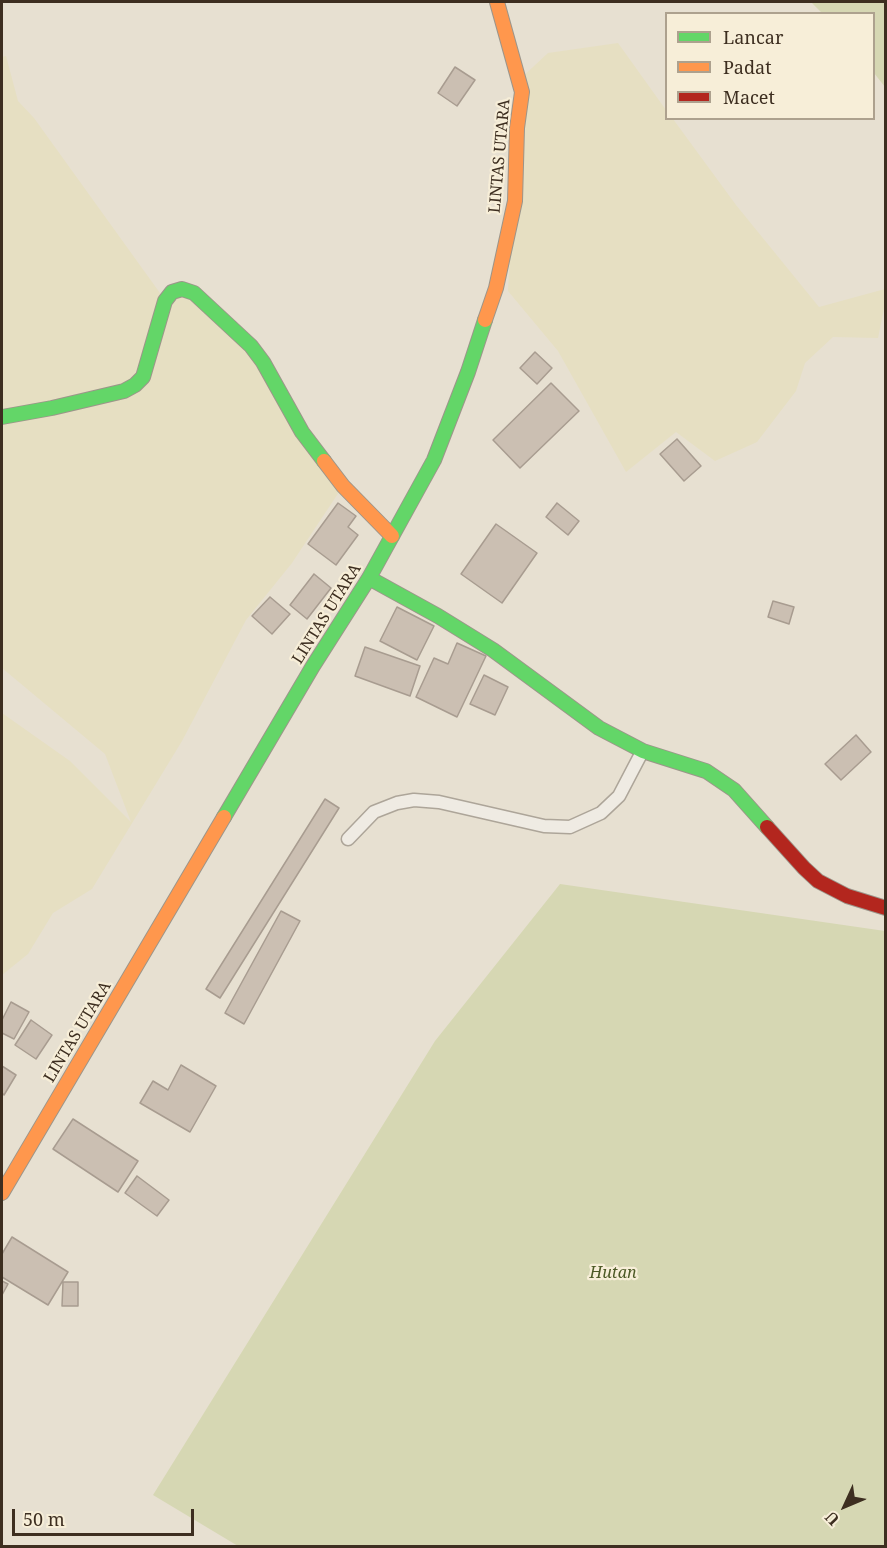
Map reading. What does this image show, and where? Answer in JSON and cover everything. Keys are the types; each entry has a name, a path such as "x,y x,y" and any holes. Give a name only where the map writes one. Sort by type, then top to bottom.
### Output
{"street":[{"name":"LINTAS UTARA","path":"2,1193 313,666 369,578 434,460 468,372 496,288 515,201 517,128 522,92 497,2"},
{"path":"2,417 124,391 135,385 143,377 165,301 172,292 183,289 194,293 251,346 263,362 302,432 343,486 392,536"},
{"path":"369,578 493,650 599,728 643,751 706,771 734,790 818,881 847,896 885,908"}],"lane":[{"path":"348,839 374,812 397,803 414,800 440,802 544,826 570,827 601,813 619,796 643,751"}],"shaded area":[{"path":"618,43 665,109 665,120 674,120 736,205 819,307 885,289 886,299 878,338 833,337 805,363 796,391 757,442 715,461 676,432 626,472 558,351 508,291 519,80 548,53"},
{"path":"6,56 18,101 34,118 165,300 182,289 263,362 343,486 292,563 246,620 182,741 92,889 53,913 28,954 2,975 2,713 70,761 131,822 105,754 2,668 2,57"}],"green space":[{"path":"811,2 885,2 885,87 875,74 875,12 821,12"},
{"name":"Hutan","path":"560,884 885,931 885,1546 238,1546 153,1495 435,1041"}],"building":[{"path":"455,67 475,80 457,106 438,93"},
{"path":"535,352 552,368 537,384 520,368"},
{"path":"551,383 579,411 520,468 493,440"},
{"path":"677,439 701,466 684,481 660,454"},
{"path":"338,503 356,516 348,527 358,535 336,565 308,544"},
{"path":"557,503 579,521 568,535 546,517"},
{"path":"496,524 537,553 502,603 461,574"},
{"path":"314,574 331,588 307,619 290,605"},
{"path":"270,597 290,614 272,634 252,616"},
{"path":"773,601 794,607 789,624 768,617"},
{"path":"397,607 434,626 417,660 380,641"},
{"path":"457,643 486,656 457,717 416,697 434,658 448,664"},
{"path":"365,647 420,666 410,696 355,676"},
{"path":"484,675 508,687 495,715 470,704"},
{"path":"856,735 871,752 841,780 825,764"},
{"path":"325,799 339,808 220,998 206,989"},
{"path":"281,911 300,921 244,1024 225,1013"},
{"path":"11,1002 29,1012 14,1039 2,1033 2,1020"},
{"path":"31,1020 52,1035 36,1059 15,1045"},
{"path":"181,1065 216,1086 190,1132 140,1103 153,1081 168,1090"},
{"path":"2,1066 16,1075 4,1095 2,1093"},
{"path":"73,1119 138,1161 118,1192 53,1149"},
{"path":"137,1176 169,1200 157,1216 125,1193"},
{"path":"12,1237 68,1272 48,1305 2,1277 2,1254"},
{"path":"2,1281 8,1284 2,1295"},
{"path":"63,1282 78,1282 78,1306 62,1306"}],"traffic: fast":[{"path":"2,417 124,391 135,385 143,377 165,301 172,292 182,289 194,293 251,346 263,362 302,432 324,461"},
{"path":"224,817 313,666 369,578 434,460 468,372 485,320"},
{"path":"369,578 493,650 599,728 643,751 706,771 734,790 767,827"}],"traffic: slow":[{"path":"485,320 496,288 515,201 517,128 522,92 497,2"},
{"path":"324,461 343,486 392,536"},
{"path":"2,1193 224,817"}],"traffic: jam":[{"path":"767,827 818,881 847,896 886,908"}]}
